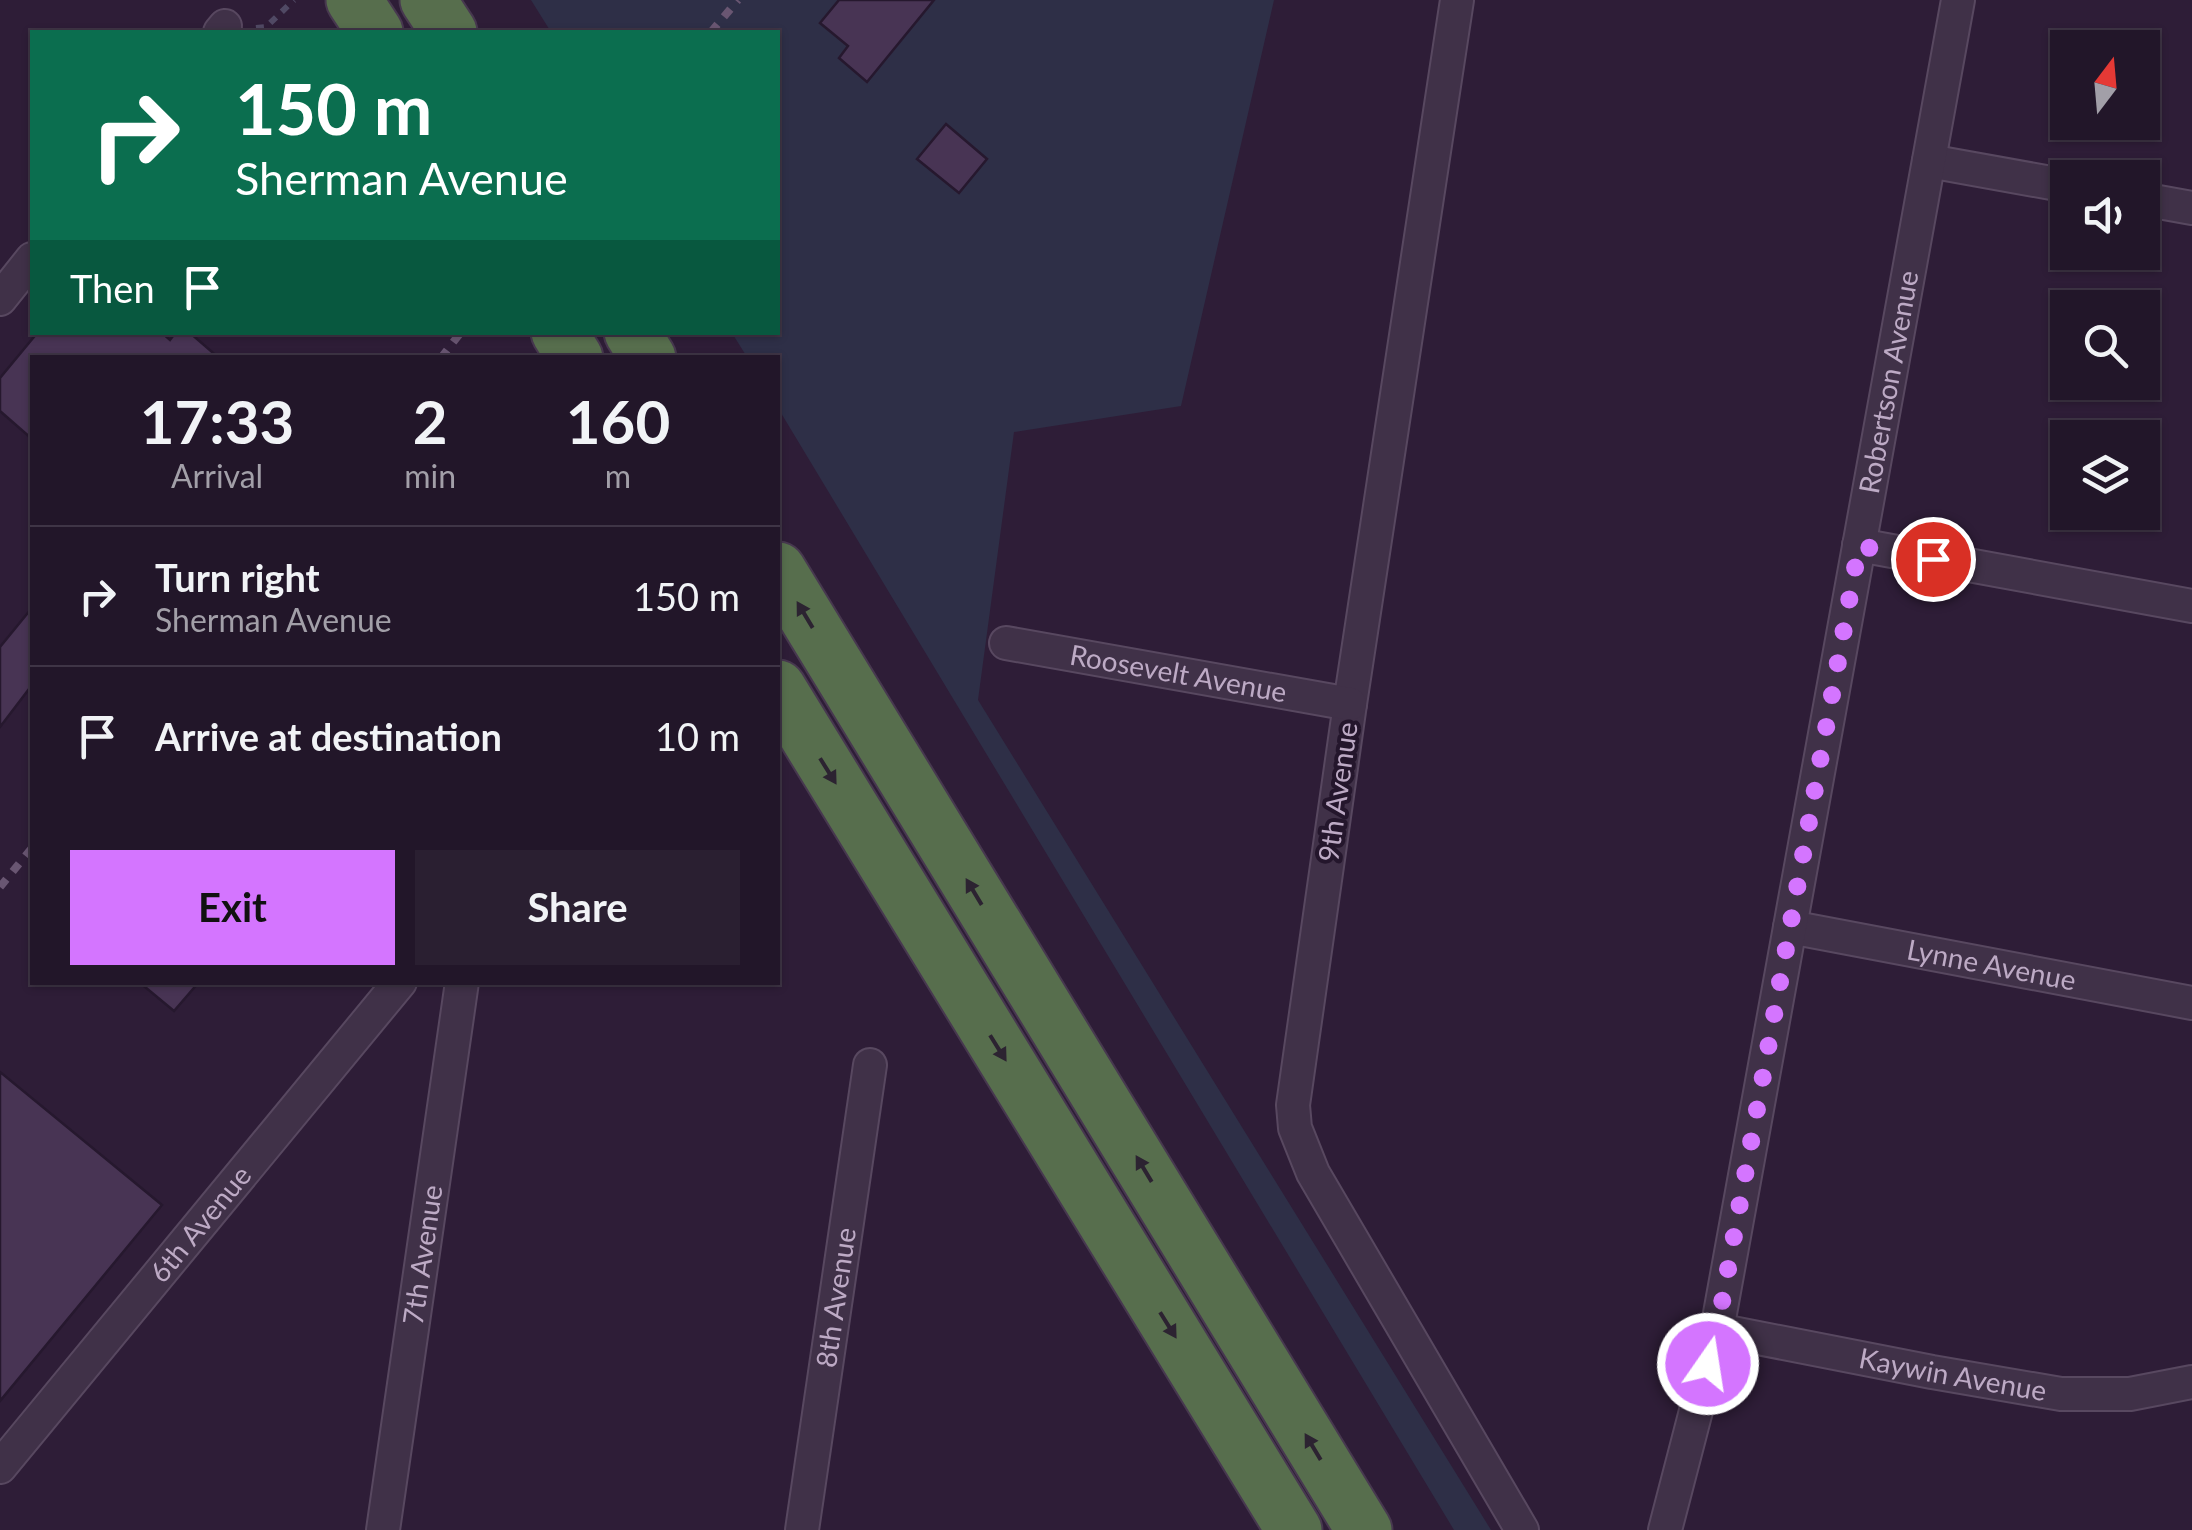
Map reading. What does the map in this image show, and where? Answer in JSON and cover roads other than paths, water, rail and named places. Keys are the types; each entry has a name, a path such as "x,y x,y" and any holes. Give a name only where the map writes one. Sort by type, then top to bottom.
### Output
{"highway":[{"path":"354,0 374,30"},
{"path":"428,0 448,30"},
{"path":"780,573 1364,1530"},
{"path":"780,691 1294,1530"}],"street":[{"name":"9th Avenue","path":"1458,0 1292,1105 1294,1128 1313,1174 1522,1530"},
{"name":"Robertson Avenue","path":"1664,1530 1717,1330 1958,0"},
{"path":"1929,161 2050,183"},
{"path":"2160,202 2192,208"},
{"path":"0,299 30,262"},
{"path":"1859,546 2192,606"},
{"name":"Roosevelt Avenue","path":"1006,643 1350,704"},
{"name":"Lynne Avenue","path":"1790,927 2192,1002"},
{"name":"6th Avenue","path":"0,1467 398,985"},
{"name":"7th Avenue","path":"383,1530 462,985"},
{"name":"8th Avenue","path":"802,1530 870,1066"},
{"name":"Kaywin Avenue","path":"1717,1330 2060,1394 2130,1394 2192,1382"}],"railway":[{"path":"713,30 738,0"},
{"path":"443,355 459,335"},
{"path":"0,887 30,850"}]}
